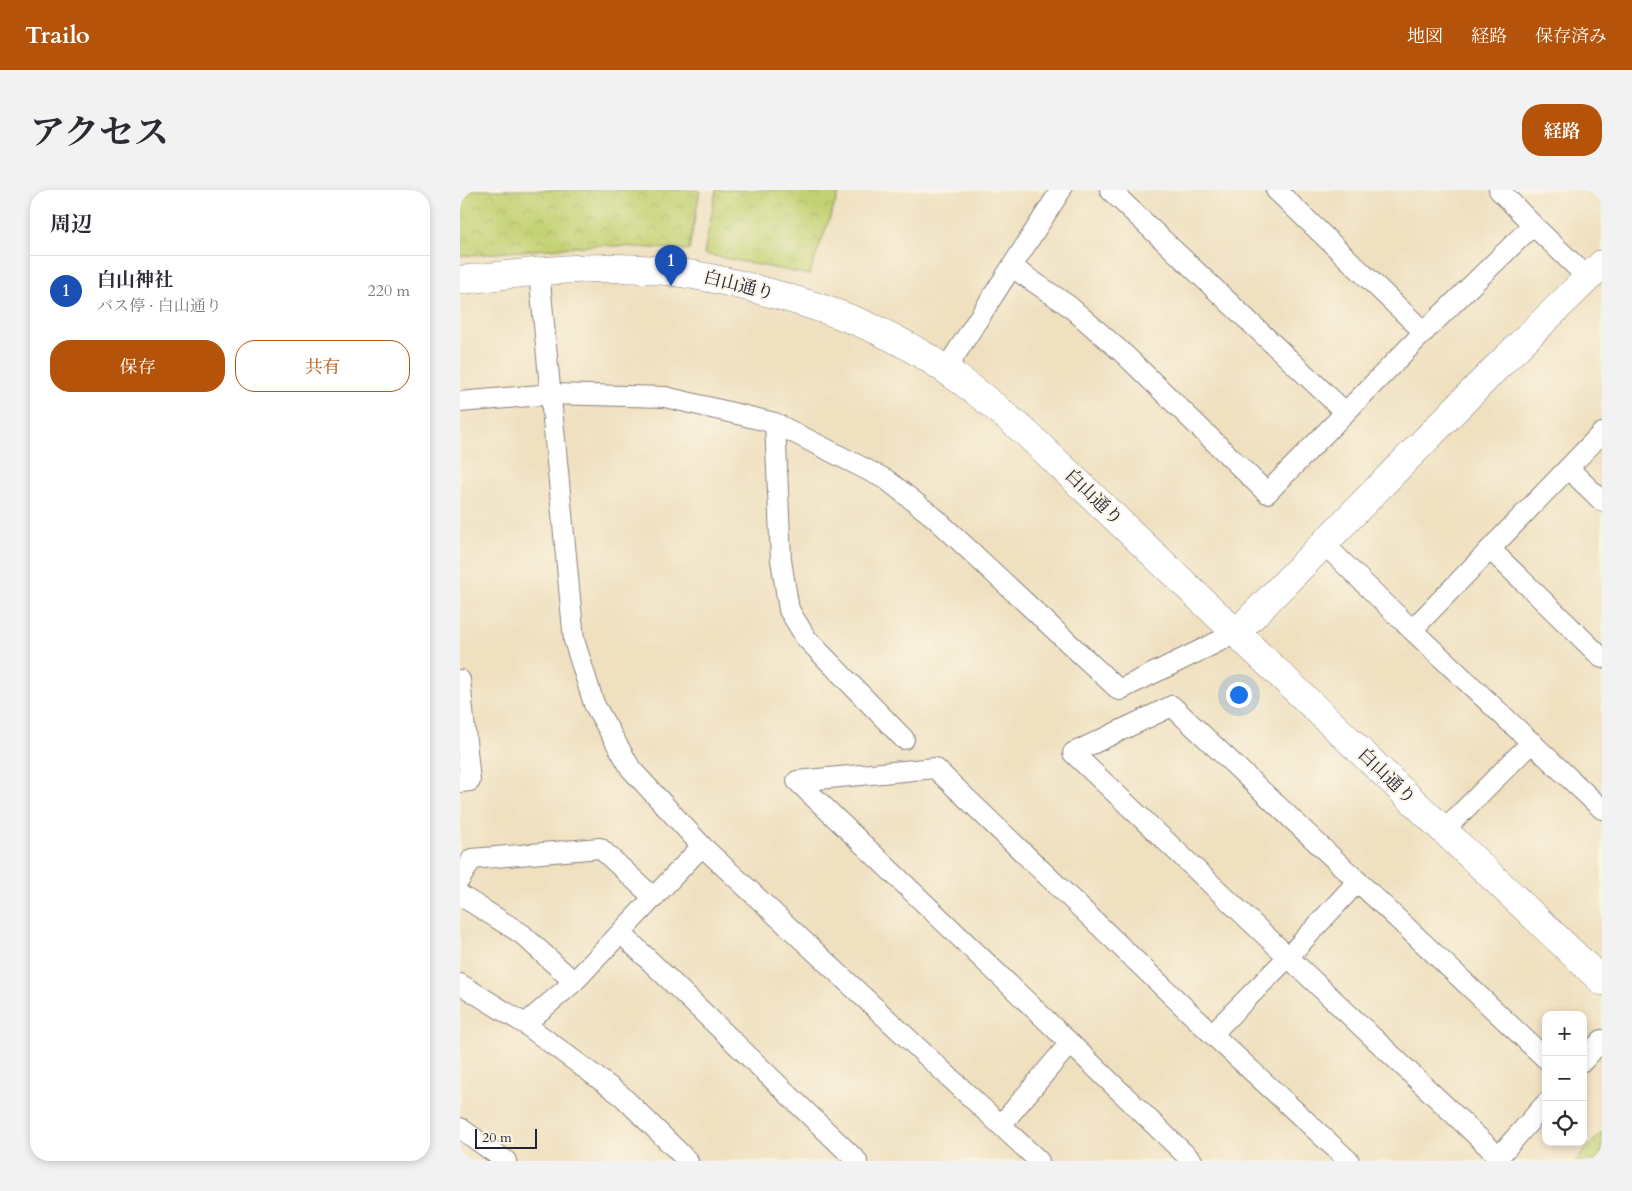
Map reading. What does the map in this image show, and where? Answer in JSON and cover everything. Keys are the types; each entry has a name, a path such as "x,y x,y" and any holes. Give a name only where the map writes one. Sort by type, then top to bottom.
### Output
{"street":[{"path":"946,370 1061,190"},
{"path":"1110,190 1345,412"},
{"path":"1276,190 1424,332"},
{"path":"460,402 552,394 665,397 775,423 887,480 941,524 1119,690 1236,633 1492,372 1595,271 1533,225 1499,190"},
{"path":"1012,267 1069,306 1118,349 1267,492 1424,332 1533,225"},
{"name":"白山通り","path":"460,280 538,272 606,268 638,268 693,274 747,286 797,300 843,316 891,337 946,370 1026,433 1602,980"},
{"path":"538,272 552,394 574,640 594,704 631,769 702,846 1039,1161"},
{"path":"775,423 781,560 789,610 806,638 904,739"},
{"path":"1412,630 1602,432"},
{"path":"1568,468 1602,501"},
{"path":"1324,544 1412,630 1602,809"},
{"path":"1490,548 1602,658"},
{"path":"460,680 470,781 460,782"},
{"path":"1542,1107 1496,1158 1288,957 1072,753 1172,706 1543,1056"},
{"path":"1444,830 1532,742"},
{"path":"1192,1161 796,781 935,768 1212,1034 1349,1161"},
{"path":"525,1024 574,982 702,846"},
{"path":"460,880 472,859 600,848 654,898"},
{"path":"1212,1034 1288,957 1358,881"},
{"path":"460,895 522,934 574,982"},
{"path":"620,933 857,1161"},
{"path":"460,984 525,1024 622,1096 688,1161"},
{"path":"1587,1057 1602,1040"},
{"path":"1000,1125 1070,1043"},
{"path":"460,1128 506,1161"}],"green space":[{"path":"460,190 700,190 689,250 599,245 460,256"},
{"path":"716,190 840,190 809,275 704,254"},
{"path":"1602,1132 1602,1161 1575,1161 1577,1159"}],"place":[{"name":"白山神社","path":"671,286"}]}
